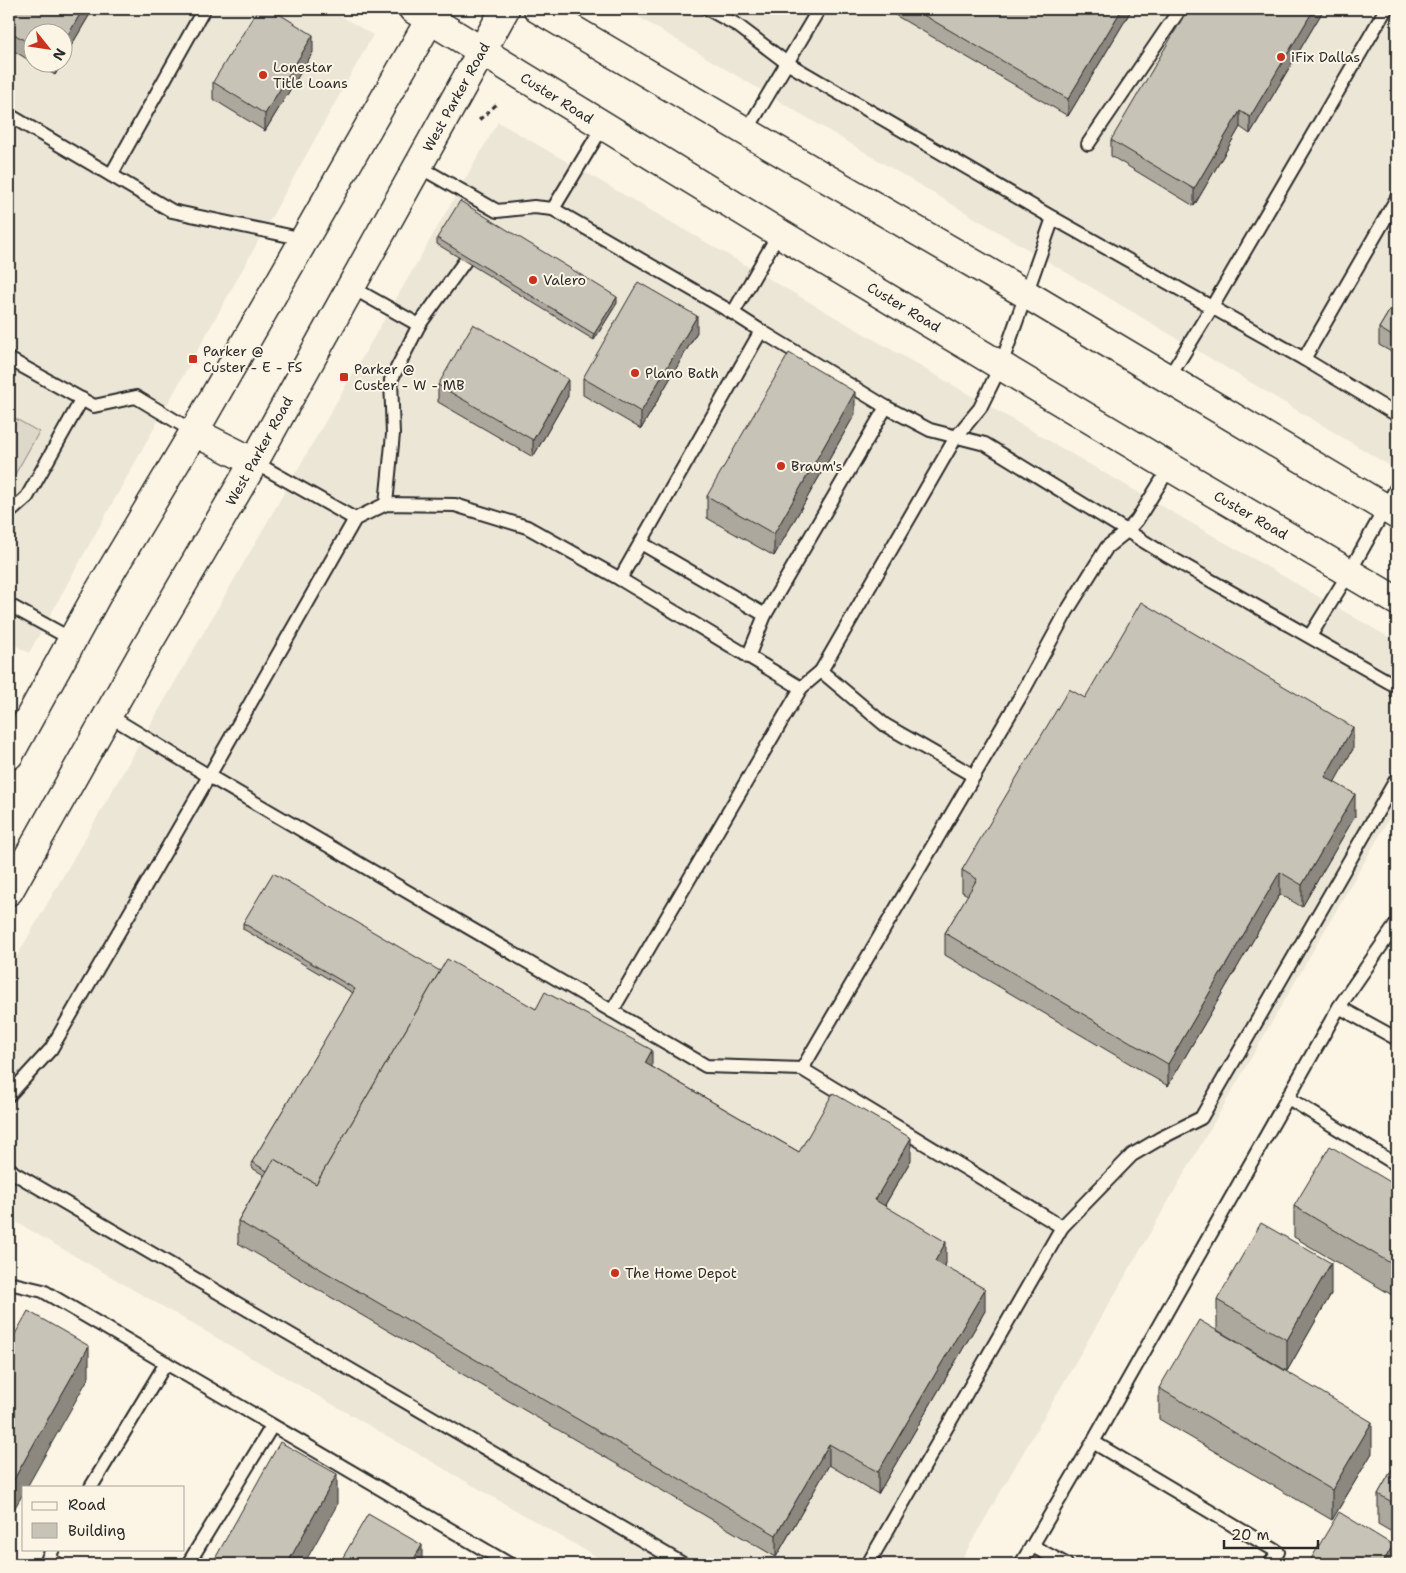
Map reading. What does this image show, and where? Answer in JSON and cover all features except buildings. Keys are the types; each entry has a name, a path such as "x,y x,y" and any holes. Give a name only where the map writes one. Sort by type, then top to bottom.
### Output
{"main road":[{"name":"West Parker Road","path":"9,892 108,715 254,462 505,9"},
{"path":"538,9 1168,379 1393,503"},
{"name":"Custer Road","path":"426,12 481,51 603,126 1170,467 1397,601"},
{"path":"9,755 98,593 194,432 304,239 426,12"},
{"path":"194,432 254,462"}],"lane":[{"path":"111,175 204,9"},
{"path":"708,9 737,25 787,63 1397,415"},
{"path":"746,132 819,9"},
{"path":"1088,144 1180,9"},
{"path":"1168,379 1386,9"},
{"path":"9,114 172,211 304,239"},
{"path":"554,209 603,126"},
{"path":"418,166 497,211 534,207 554,209 886,407 930,430 985,444 1127,531 1396,686 1397,693"},
{"path":"1304,360 1397,198"},
{"path":"488,224 497,211"},
{"path":"612,1011 802,688 821,671 956,437 980,408 1001,365 1053,218"},
{"path":"732,314 779,232"},
{"path":"386,504 393,434 391,380 419,324 465,261"},
{"path":"351,286 419,324"},
{"path":"620,579 761,331"},
{"path":"9,358 94,406 136,397 194,432"},
{"path":"9,513 27,497 82,399"},
{"path":"748,656 765,615 886,407"},
{"path":"254,462 355,519"},
{"path":"802,1069 1107,547 1137,520 1170,467"},
{"path":"1310,636 1393,503"},
{"path":"9,1095 51,1049 355,519 386,504 455,505 527,527 620,579 802,688"},
{"path":"641,543 765,615"},
{"path":"9,605 73,640"},
{"path":"821,671 886,725 974,776"},
{"path":"108,715 706,1066 802,1069 1062,1227"},
{"path":"868,1564 1062,1227 1132,1155 1201,1118 1397,778"},
{"path":"1021,1564 1093,1442 1339,1007 1397,923"},
{"path":"1339,1007 1397,1039"},
{"path":"1288,1098 1397,1165"},
{"path":"9,1168 39,1188 683,1564"},
{"path":"9,1283 44,1291 509,1564"},
{"path":"92,1486 166,1363"},
{"path":"188,1564 272,1426"},
{"path":"1093,1442 1278,1552 1270,1564"},
{"path":"1032,1546 1066,1564"},
{"path":"52,1550 48,1558 58,1564"}],"shaded area":[{"path":"9,9 329,9 373,35 29,653 9,642"},
{"path":"625,9 1397,9 1397,470 1213,360"},
{"path":"498,122 1397,642 1397,805 959,1564 609,1564 9,1218 9,970"},
{"path":"9,415 39,432 9,485"}],"place":[{"name":"iFix Dallas","path":"1281,57"},
{"name":"Lonestar Title Loans","path":"263,75"},
{"name":"Valero","path":"533,280"},
{"name":"Parker @ Custer - E - FS","path":"193,359"},
{"name":"Plano Bath","path":"635,373"},
{"name":"Parker @ Custer - W - MB","path":"344,377"},
{"name":"Braum's","path":"781,466"},
{"name":"The Home Depot","path":"615,1273"}]}
